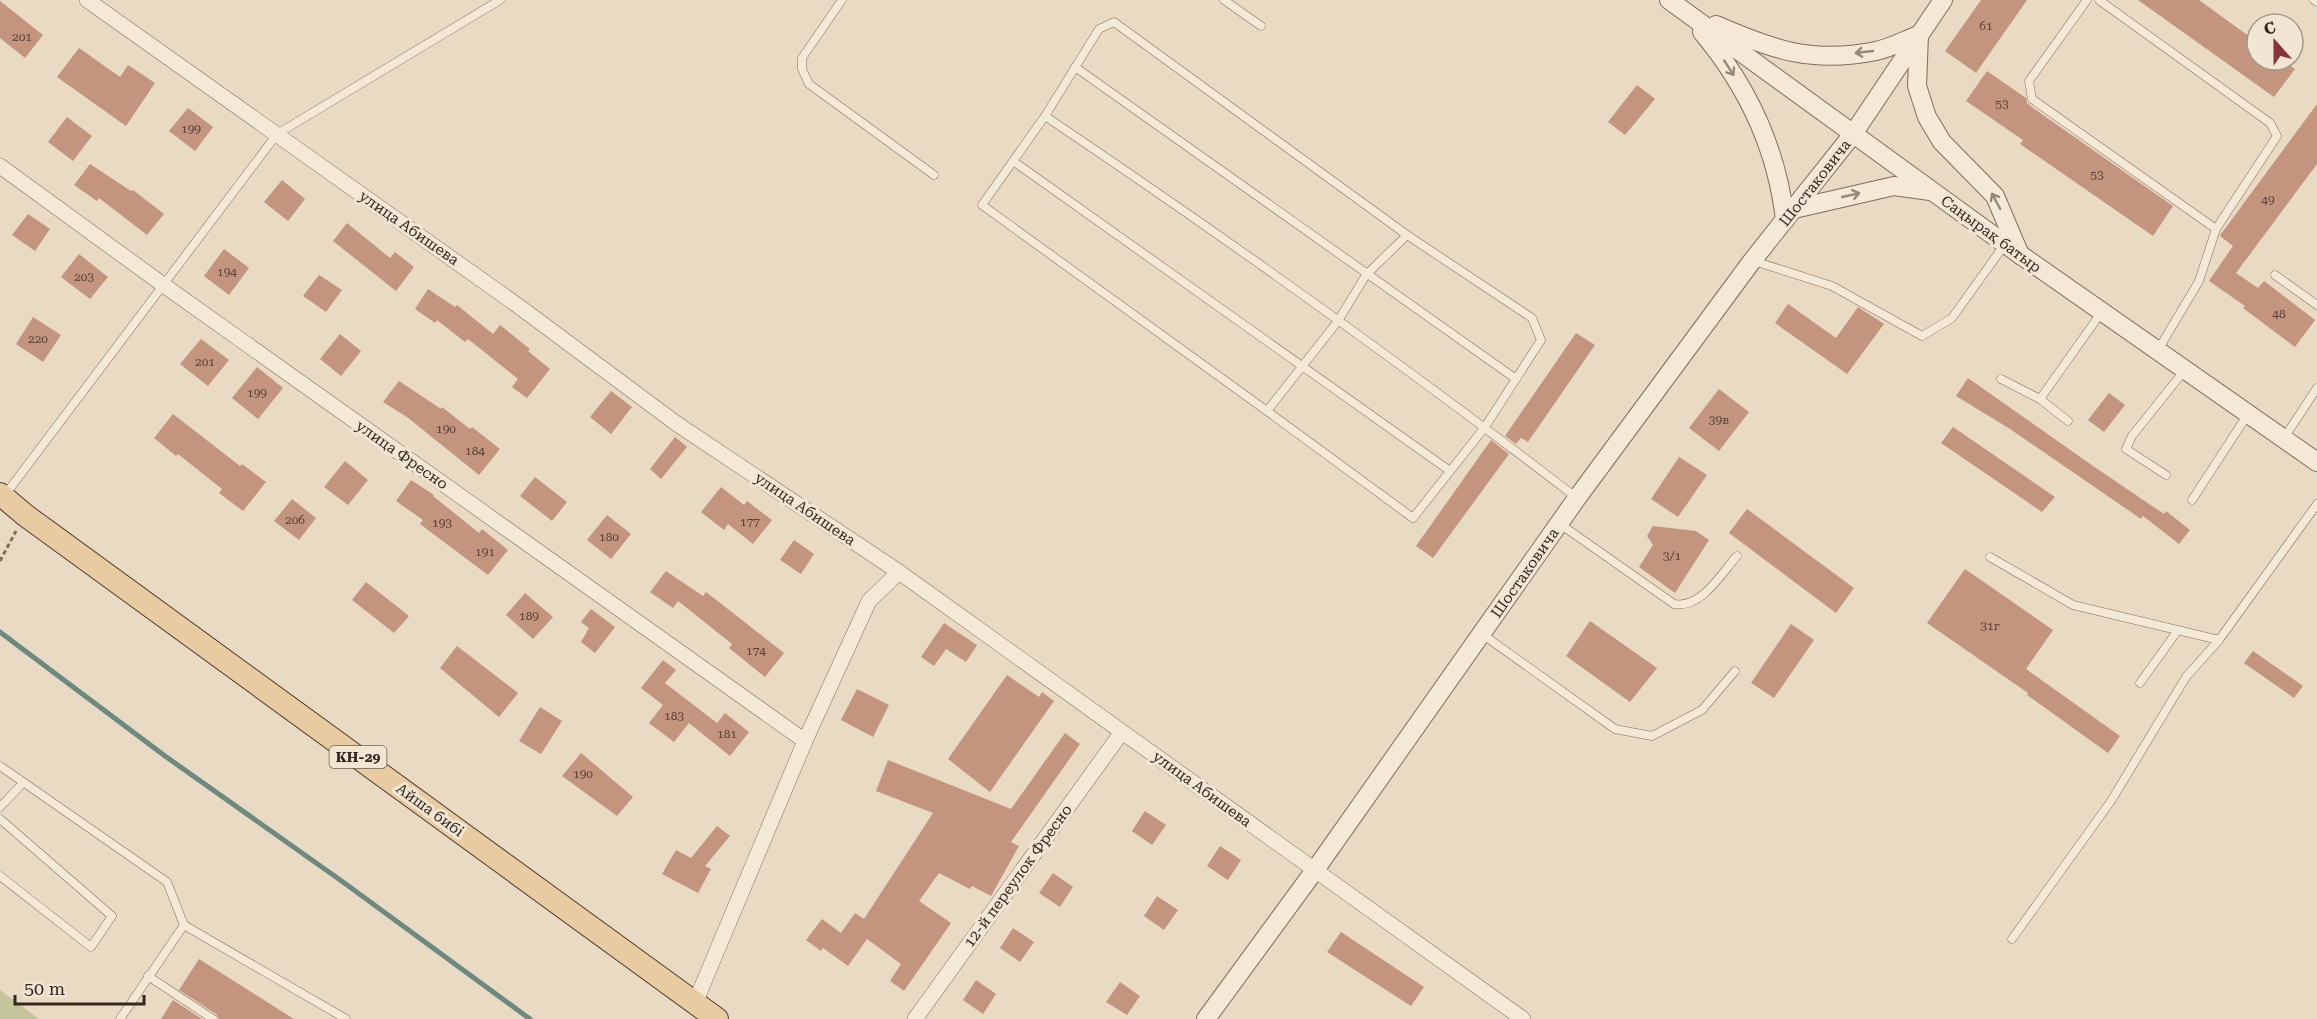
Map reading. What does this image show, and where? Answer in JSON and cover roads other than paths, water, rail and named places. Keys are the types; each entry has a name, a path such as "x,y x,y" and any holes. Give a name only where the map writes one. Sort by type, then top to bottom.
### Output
{"main road":[{"name":"Айша бибі","path":"2,495 25,515 717,1019"}],"street":[{"name":"улица Абишева","path":"87,0 517,305 676,424 899,572 1523,1019"},
{"name":"Саңырақ батыр","path":"1669,0 2013,249 2317,462"},
{"name":"Шостаковича","path":"1206,1019 1315,870 1577,498 1752,261 1853,134 1942,0"},
{"path":"1685,12 1767,46 1800,55 1825,57 1877,51 1919,35 1917,86 1927,117 1942,142 1995,196 2013,249"},
{"path":"1685,12 1720,54 1746,94 1769,148 1790,214 1894,186 1932,191"},
{"name":"улица Фресно","path":"0,166 162,284 805,741"},
{"path":"695,1003 805,741 869,601 899,572"},
{"name":"12-й переулок Фресно","path":"915,1019 1122,732"}],"lane":[{"path":"2,495 277,134 500,0"},
{"path":"842,0 802,58 802,69 809,84 934,175"},
{"path":"1224,0 1261,26"},
{"path":"2087,0 2029,81 2032,99 2216,229"},
{"path":"2099,0 2270,123 2277,136 2216,229 2199,281 2158,350"},
{"path":"1114,22 1407,235 1532,318 1541,340 1485,427 1413,518 982,205 1045,116 1075,67 1099,29 1114,22"},
{"path":"1075,67 1516,379"},
{"path":"1045,116 1208,226 1485,427 1577,498"},
{"path":"1013,162 1450,471"},
{"path":"1267,411 1338,321 1366,275 1407,235"},
{"path":"1752,261 1832,286 1922,336 1952,318 2013,249"},
{"path":"2275,275 2317,305"},
{"path":"2040,399 2102,312"},
{"path":"2166,475 2126,449 2132,436 2185,370"},
{"path":"2001,379 2040,399 2068,421"},
{"path":"2283,440 2317,388"},
{"path":"2192,500 2248,414"},
{"path":"2012,939 2111,801 2186,677 2219,640 2317,504"},
{"path":"1560,524 1674,604 1688,604 1698,600 1737,556"},
{"path":"1990,557 2073,605 2219,640"},
{"path":"2140,683 2178,630"},
{"path":"1482,634 1615,729 1652,736 1702,710 1735,671"},
{"path":"0,766 167,882 184,925 346,1019"},
{"path":"0,807 23,783"},
{"path":"0,819 112,916 91,947 0,876"},
{"path":"120,1019 184,925"},
{"path":"148,976 213,1019"},
{"path":"327,1019 333,1010"}],"waterway":[{"path":"0,632 165,756 343,882 530,1019"}]}
